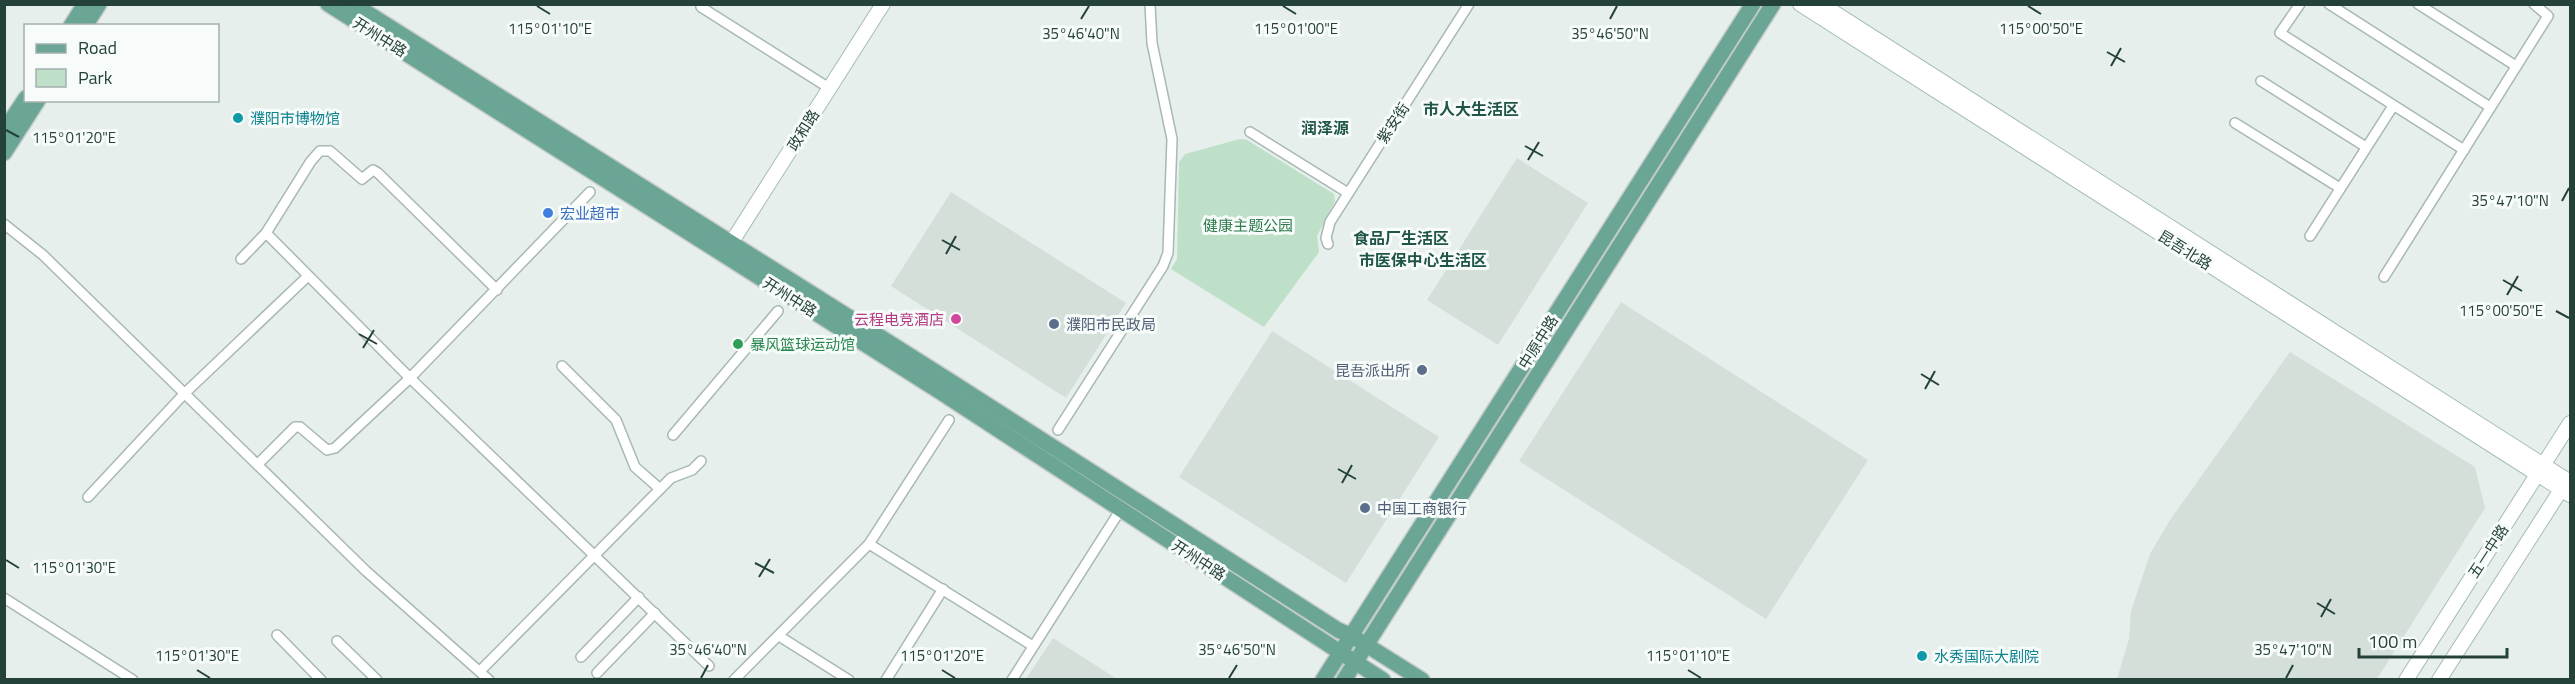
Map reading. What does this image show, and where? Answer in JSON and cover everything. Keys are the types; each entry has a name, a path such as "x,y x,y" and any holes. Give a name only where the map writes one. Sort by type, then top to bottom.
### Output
{"main road":[{"path":"73,24 85,4"},
{"path":"86,24 99,4"},
{"name":"开州中路","path":"328,4 1422,680"},
{"name":"开州中路","path":"353,4 1383,680"},
{"name":"中原中路","path":"1323,680 1753,4"},
{"name":"中原中路","path":"1344,680 1773,4"},
{"path":"4,131 24,101"},
{"path":"4,153 37,102"}],"street":[{"name":"政和路","path":"727,249 883,4"},
{"path":"1058,430 1163,266 1168,253 1172,139 1152,43 1150,4"},
{"name":"紫安街","path":"1328,244 1326,238 1330,222 1469,4"},
{"name":"昆吾北路","path":"1800,4 2568,485"},
{"name":"昆吾北路","path":"1821,4 2541,470"},
{"path":"2300,4 2280,33 2463,150"},
{"path":"2328,4 2490,106"},
{"path":"2418,4 2516,66"},
{"path":"2384,277 2548,16 2534,4"},
{"path":"701,7 830,88"},
{"path":"2261,81 2366,147"},
{"path":"2310,236 2393,105"},
{"path":"2235,123 2340,188"},
{"path":"1250,132 1348,193"},
{"path":"241,259 266,233 311,161 320,151 330,151 362,179 374,170 378,173 497,290"},
{"path":"258,464 295,427 300,427 327,450 335,448 410,378 590,192"},
{"path":"4,225 43,255 366,572 422,624 485,677 596,555 660,489 671,478 692,470 701,461"},
{"path":"266,233 410,378 709,666"},
{"path":"88,497 184,394 308,276"},
{"path":"673,435 778,311"},
{"path":"562,366 615,420 635,467 660,489"},
{"path":"734,680 869,544 949,420"},
{"name":"五一中路","path":"2406,680 2571,423"},
{"name":"五一中路","path":"2439,680 2568,485"},
{"path":"1012,680 1120,509"},
{"path":"869,544 1034,646"},
{"path":"886,680 942,589"},
{"path":"581,657 639,597"},
{"path":"4,598 133,680"},
{"path":"597,673 655,613"},
{"path":"276,635 321,680"},
{"path":"779,636 849,680"},
{"path":"338,641 377,680"}],"shaded area":[{"path":"1517,158 1588,203 1498,345 1427,300"},
{"path":"951,192 1126,303 1066,398 891,286"},
{"path":"1621,302 1868,460 1766,619 1519,461"},
{"path":"1272,331 1439,437 1346,583 1179,477"},
{"path":"2290,352 2475,467 2485,508 2377,679 2117,679 2129,639 2131,611 2150,554 2170,520"},
{"path":"1053,638 1117,679 1026,679"}],"green space":[{"name":"健康主题公园","path":"1240,139 1247,140 1334,194 1335,201 1317,236 1319,252 1264,327 1171,269 1177,259 1179,162 1185,154"}],"place":[{"name":"濮阳市博物馆","path":"238,118"},
{"name":"宏业超市","path":"548,213"},
{"name":"云程电竞酒店","path":"956,319"},
{"name":"濮阳市民政局","path":"1054,324"},
{"name":"暴风篮球运动馆","path":"738,344"},
{"name":"昆吾派出所","path":"1422,370"},
{"name":"中国工商银行","path":"1365,508"},
{"name":"水秀国际大剧院","path":"1922,656"}],"district":[{"name":"市人大生活区","path":"1471,109"},
{"name":"润泽源","path":"1325,128"},
{"name":"食品厂生活区","path":"1401,238"},
{"name":"市医保中心生活区","path":"1423,260"}]}
